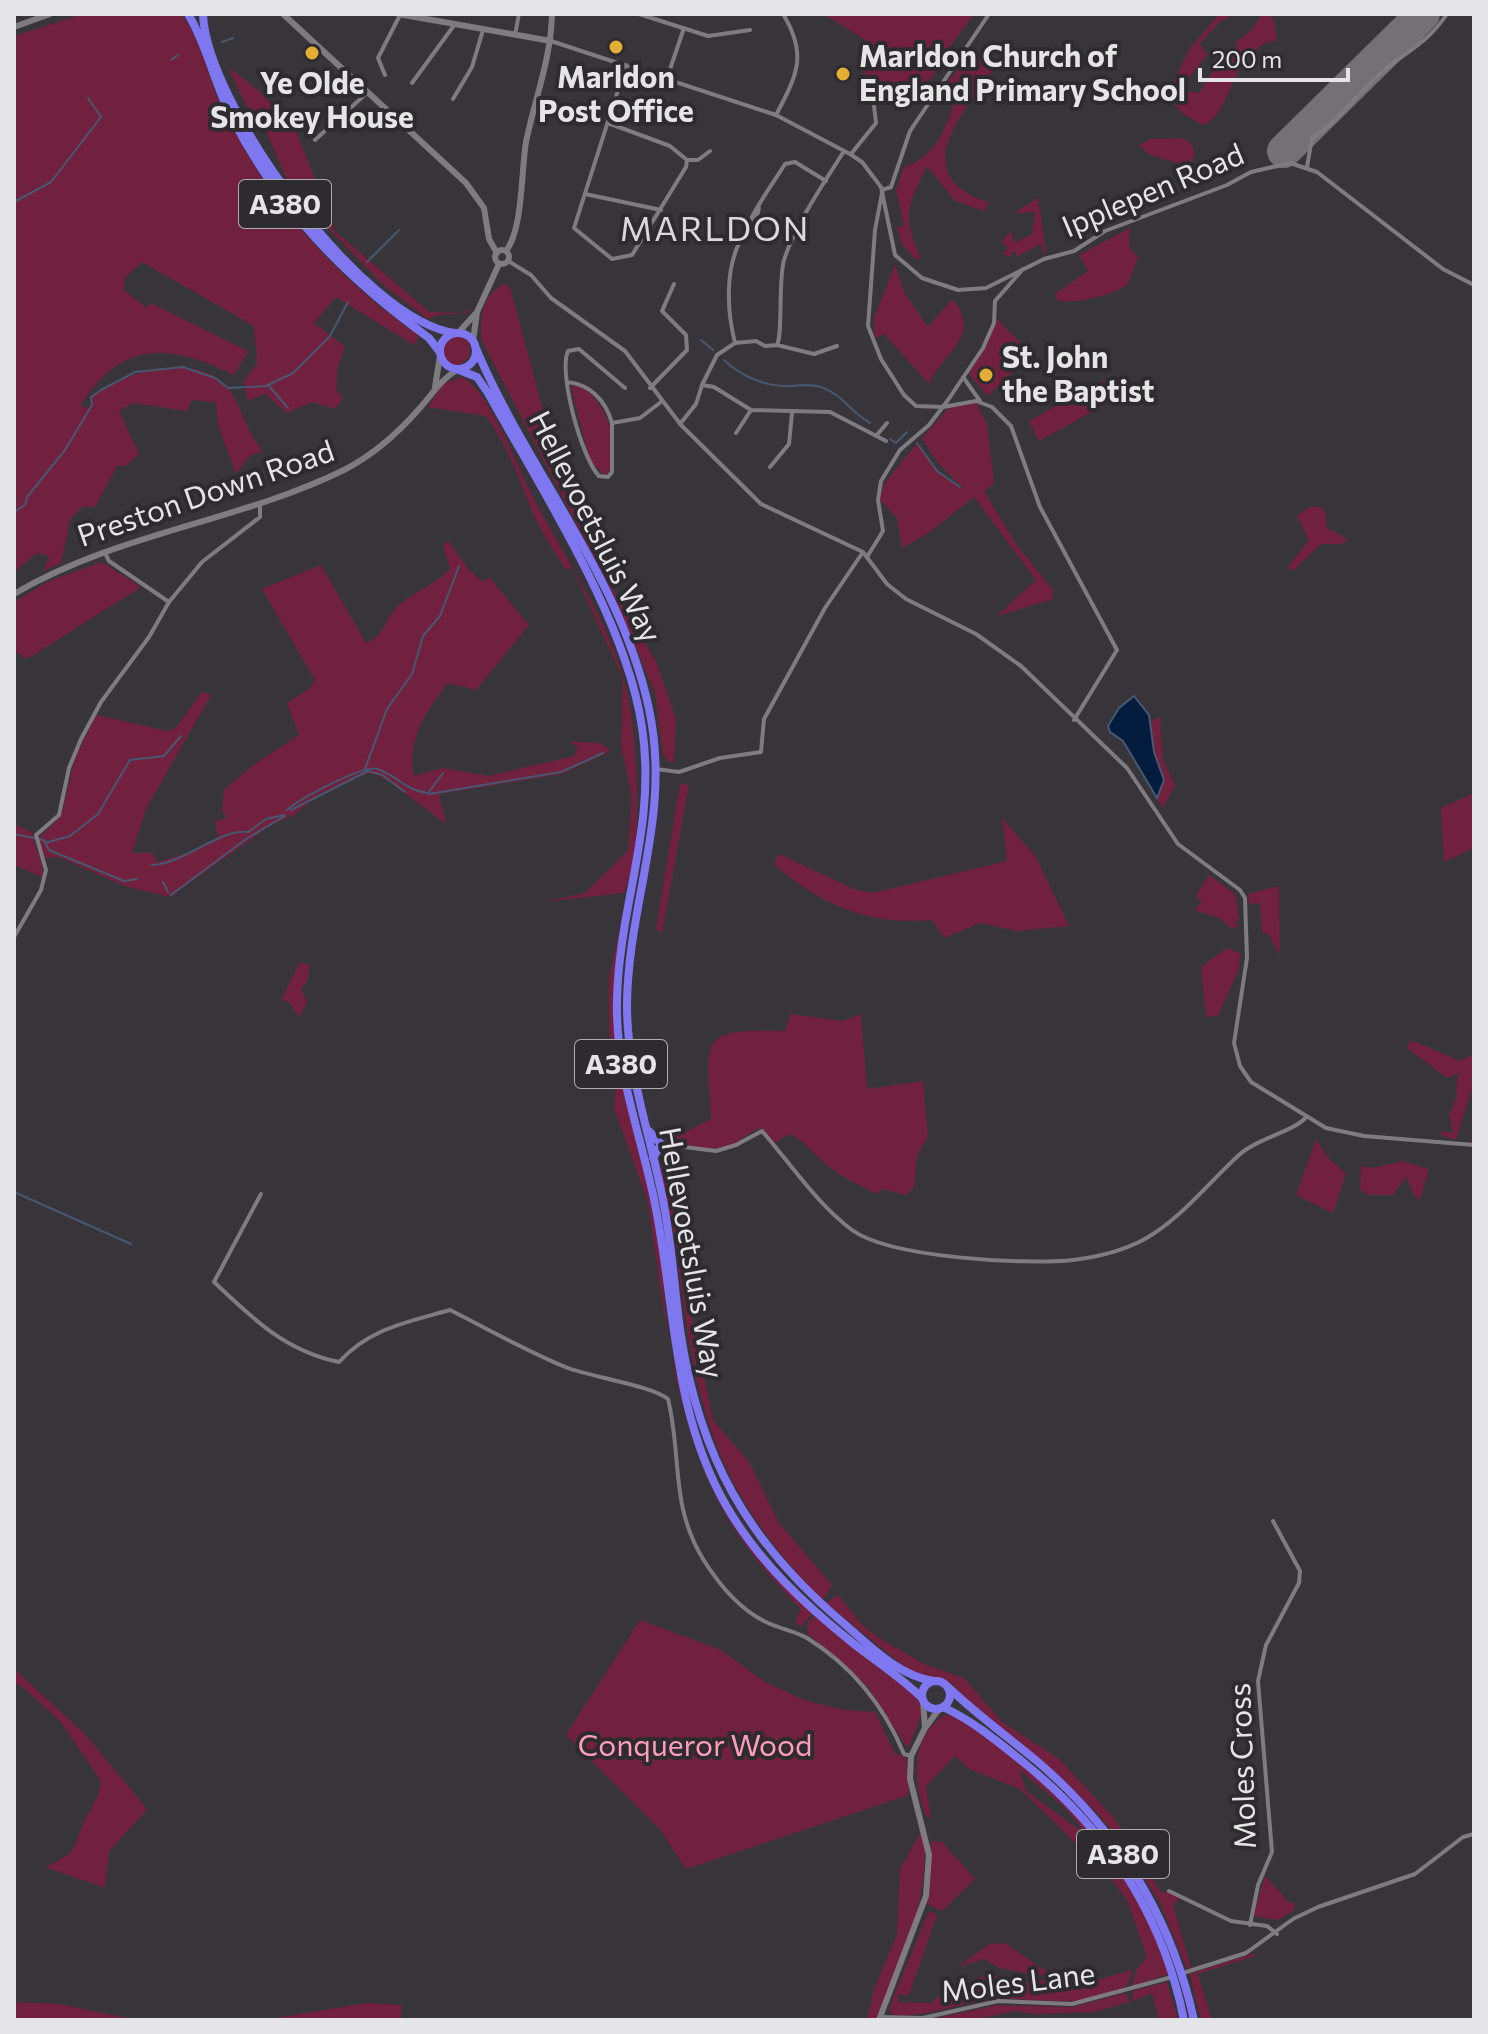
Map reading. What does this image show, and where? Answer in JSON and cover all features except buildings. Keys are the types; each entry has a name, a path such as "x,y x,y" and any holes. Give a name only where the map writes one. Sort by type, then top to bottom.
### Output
{"highway":[{"name":"A380","path":"188,14 233,120 284,203 345,272 429,338 439,354"},
{"name":"A380","path":"203,14 212,49 235,106 259,151 296,204 333,247 382,293 426,325 456,333"},
{"path":"456,333 474,344 474,360 458,370 444,363 439,354 444,339 456,333"},
{"name":"Hellevoetsluis Way","path":"474,344 623,628 644,688 656,769 653,831 628,985 629,1049 642,1119 667,1220 691,1388 708,1444 730,1493 760,1538 808,1592 907,1673 934,1681"},
{"name":"Hellevoetsluis Way","path":"458,370 471,372 482,383 571,544 615,634 637,699 646,753 646,815 620,961 618,1039 625,1089 654,1200 679,1376 696,1439 726,1506 774,1571 813,1610 923,1700"},
{"path":"642,1119 652,1138 661,1144 653,1159"},
{"path":"934,1681 948,1687 949,1699 942,1708 930,1708 923,1700 924,1687 934,1681"},
{"name":"A380","path":"948,1687 1057,1779 1114,1841 1166,1928 1194,2020"},
{"name":"A380","path":"942,1708 971,1721 1039,1775 1103,1840 1134,1886 1156,1928 1177,1987 1184,2020"}],"street":[{"path":"14,27 50,14"},
{"path":"283,14 466,183 484,208 489,239 499,264"},
{"path":"385,75 378,58 381,47 395,29 399,14 551,41 776,115 850,154 876,177 882,190 875,230 868,326 871,337 904,395 916,406 943,407 971,400 981,402 994,408 1011,426 1040,507 1117,650 1074,720"},
{"path":"514,36 519,14"},
{"path":"552,14 551,41 526,145 514,237 506,251 508,261 531,275 551,298 625,351 680,424 761,504 865,554 887,584 906,599 998,647 1074,720 1101,740 1127,768 1178,844 1240,890 1245,898 1247,958 1234,1043 1240,1066 1251,1082 1321,1126 1364,1136 1474,1145"},
{"path":"639,14 708,36 750,30"},
{"path":"776,115 793,80 798,51 797,36 783,14"},
{"path":"882,190 891,187 910,131 989,14"},
{"path":"1447,14 1417,49 1386,69 1344,114 1312,138 1307,167 1443,269 1474,285"},
{"path":"412,83 455,24"},
{"path":"667,78 684,28"},
{"path":"453,99 472,67 483,30"},
{"path":"626,65 574,228 607,257 621,260 635,252 686,167 687,160"},
{"path":"382,68 389,66"},
{"path":"315,140 368,92"},
{"path":"850,154 876,123 874,106"},
{"path":"608,123 670,146 687,160 698,160 710,151"},
{"path":"777,345 780,336 778,300 784,259 793,237 844,151"},
{"path":"735,343 730,313 730,279 738,244 749,227 751,215 759,208 785,164 795,162 826,181"},
{"name":"Ipplepen Road","path":"882,190 895,255 922,278 958,290 973,291 1025,267 1074,251 1105,231 1273,164 1290,163 1307,167"},
{"path":"584,194 661,210"},
{"path":"497,253 506,251"},
{"path":"474,344 477,312 499,264 508,261"},
{"path":"656,769 679,772 720,758 761,752 764,719 825,608 883,531 878,500 881,481 900,450 929,425 943,407 991,329 995,301 1025,267"},
{"path":"650,388 687,350 686,335 662,311 674,284"},
{"path":"456,333 477,312"},
{"path":"680,424 696,404 717,355 735,343 756,341 765,346 777,345 814,354 837,346"},
{"path":"567,382 584,385 592,392 605,406 612,423 612,472 603,478 587,461 567,382 565,358 572,348 605,369 625,388"},
{"name":"Preston Down Road","path":"435,387 439,354"},
{"name":"Preston Down Road","path":"14,594 103,551 259,502 362,460 408,422 435,387 458,370"},
{"path":"963,377 981,402"},
{"path":"702,385 714,387 751,410 830,412 886,441"},
{"path":"612,423 640,418 660,400"},
{"path":"735,424 738,431 751,410"},
{"path":"780,470 771,465 789,444 792,412"},
{"path":"876,436 887,423"},
{"path":"680,424 692,435"},
{"path":"14,937 41,890 46,870 36,835 59,815 69,768 95,713 149,637 169,602 202,562 260,517 259,502"},
{"path":"103,551 109,561 169,602"},
{"path":"661,1144 716,1151 736,1145 762,1131 834,1214 851,1229 875,1242 1010,1261 1071,1260 1099,1256 1141,1241 1167,1223 1248,1147 1274,1133 1300,1126 1306,1117"},
{"path":"261,1194 214,1282 250,1318 288,1345 339,1362 356,1346 390,1325 450,1310 564,1366 598,1378 650,1389 668,1399 682,1512 713,1574 757,1617 809,1639 849,1670 880,1708 904,1754 911,1756"},
{"name":"Moles Cross","path":"1250,1925 1258,1885 1272,1852 1258,1681 1266,1645 1299,1583 1300,1571 1273,1521"},
{"path":"923,1700 925,1728"},
{"path":"880,2019 917,1926 928,1881 927,1839 913,1792 911,1756 925,1728 942,1708"},
{"path":"1169,1891 1231,1921 1267,1926 1277,1934 1293,1919 1318,1907 1415,1874 1463,1837 1474,1834"},
{"name":"Moles Lane","path":"880,2019 923,2018 998,2001 1072,2004 1246,1953 1277,1934"}],"green space":[{"path":"83,14 181,14 200,48 223,110 241,144 283,207 359,289 419,336 414,345 336,297 314,323 345,347 338,366 336,389 343,398 335,409 312,402 287,413 265,394 247,401 244,381 257,364 254,326 142,262 125,278 124,290 147,308 151,303 248,351 234,375 189,357 168,353 149,353 131,358 113,368 96,384 80,406 90,408 92,396 142,372 181,367 199,370 216,377 229,390 252,437 263,451 250,456 236,474 218,425 216,402 192,400 187,411 133,403 119,411 139,454 126,466 117,466 95,507 83,506 70,519 61,563 44,571 49,556 37,553 14,572 14,36"},
{"path":"824,14 974,14 944,54 946,59 914,100 863,79 876,47"},
{"path":"1219,14 1234,14 1221,21 1199,44 1208,54 1180,89 1173,83 1190,48"},
{"path":"1262,14 1269,14 1274,20 1277,40 1262,45 1250,55 1213,119 1203,125 1183,114 1173,103 1182,90 1199,93 1215,68 1235,57 1237,41 1251,31"},
{"path":"975,52 994,69 956,124 945,161 950,177 964,191 990,203 983,211 954,200 927,166 909,212 911,233 921,259 915,259 902,244 897,228 904,225 896,190 904,167 924,156 939,139 957,96 945,84"},
{"path":"228,67 258,90 295,128 335,231 429,312 461,313 471,308 467,313 437,315 428,319 382,284 313,212 286,177 262,122 250,114"},
{"path":"1182,138 1191,143 1195,152 1192,162 1184,165 1150,155 1139,145 1150,139"},
{"path":"1038,198 1046,252 1032,255 1043,252 1041,244 1016,257 1016,252 1012,252 1011,257 1003,254 1008,248 1002,242 1010,231 1015,243 1032,234 1035,212 1014,213"},
{"path":"1130,228 1129,248 1138,257 1128,284 1093,298 1057,300 1055,294 1088,271 1079,255"},
{"path":"895,265 904,292 928,327 952,299 961,311 964,323 958,343 929,384 884,334 875,338 874,318"},
{"path":"504,284 510,287 544,414 552,459 612,588 656,661 676,720 674,762 669,762 663,755 655,693 616,600 482,341 481,325 487,301"},
{"path":"997,319 1032,354 988,396 967,372 986,346"},
{"path":"455,335 466,339 470,350 466,361 455,365 444,361 440,350 444,339"},
{"path":"461,377 480,394 499,425 539,509 579,579 604,626 623,676 633,733 637,804 634,856 624,893 543,902 585,893 628,851 632,797 621,746 623,678 572,568 566,570 544,534 494,427 486,416 428,407 443,384"},
{"path":"1103,380 1117,398 1039,441 1029,421"},
{"path":"574,385 596,399 609,426 613,454 611,467 605,476 590,461 571,388"},
{"path":"976,403 987,423 994,484 984,491 1018,547 1053,590 1053,599 997,616 1036,580 974,497 930,532 902,548 897,518 879,499 884,484 917,443 937,471 967,492 938,463 922,438 949,408"},
{"path":"1310,507 1321,507 1325,512 1327,528 1347,539 1342,544 1321,544 1293,571 1288,567 1309,540 1297,516"},
{"path":"448,541 470,571 483,582 489,577 529,625 476,690 448,683 420,726 413,750 414,776 443,768 489,776 574,756 578,747 568,741 600,743 611,751 562,774 439,794 446,824 390,782 375,774 365,774 318,795 294,815 271,825 170,897 124,886 59,857 46,858 37,840 61,816 75,758 96,715 167,731 175,729 202,692 211,695 146,809 132,853 152,853 158,862 196,850 218,837 215,822 227,817 222,811 224,790 252,766 299,735 287,703 309,689 315,680 262,589 321,565 366,643 377,636 398,606 450,569 443,545"},
{"path":"102,562 141,587 27,659 14,651 14,602 49,581"},
{"path":"1160,717 1163,760 1175,785 1163,808 1157,798 1164,780 1154,752 1151,721"},
{"path":"680,784 689,785 662,933 656,929"},
{"path":"1474,793 1474,848 1444,862 1441,808"},
{"path":"1002,818 1036,857 1069,926 1017,931 980,923 944,938 932,920 888,920 847,910 809,891 774,864 779,854 856,890 873,893 1007,861"},
{"path":"14,824 33,833 42,865 42,877 14,865"},
{"path":"1209,875 1235,894 1239,920 1234,922 1240,926 1231,928 1219,918 1188,908 1195,910 1201,902 1196,896"},
{"path":"1279,886 1280,955 1269,935 1262,932 1260,903 1249,904 1248,894"},
{"path":"626,898 619,960 622,1085 657,1212 668,1341 648,1202 614,1108 616,1072 609,1030 609,979"},
{"path":"1227,948 1241,954 1238,971 1218,1016 1206,1017 1201,967"},
{"path":"300,962 310,965 307,982 301,989 307,1002 299,1018 289,1002 281,1000"},
{"path":"791,1014 842,1021 861,1014 867,1089 923,1081 928,1136 917,1156 914,1187 906,1195 882,1189 877,1194 855,1183 833,1170 790,1134 774,1143 762,1128 726,1147 709,1149 690,1148 668,1141 711,1119 708,1070 713,1044 721,1036 735,1032 785,1031"},
{"path":"1411,1040 1460,1061 1474,1054 1474,1082 1456,1140 1439,1134 1443,1131 1453,1134 1449,1113 1454,1103 1459,1073 1447,1078 1407,1048"},
{"path":"1316,1139 1329,1159 1346,1173 1333,1213 1296,1195"},
{"path":"671,1148 683,1275 713,1420 749,1462 779,1523 832,1585 823,1601 784,1558 754,1517 730,1476 713,1435 690,1346 675,1239 663,1186 662,1155"},
{"path":"1403,1161 1429,1169 1420,1200 1415,1197 1406,1177 1393,1195 1369,1195 1360,1190 1361,1166 1372,1168"},
{"path":"671,1355 687,1411 727,1509 813,1612 801,1627 795,1622 801,1609 749,1550 714,1493 690,1431"},
{"path":"838,1595 862,1625 879,1638 924,1664 964,1678 1002,1722 1059,1759 1115,1819 1160,1891 1182,1896 1173,1905 1191,1968 1187,1969 1160,1903 1125,1846 1098,1814 1056,1773 965,1699 953,1684 911,1672 826,1603"},
{"path":"816,1614 915,1694 923,1710 908,1749 868,1687 808,1634 807,1624"},
{"name":"Conqueror Wood","path":"640,1620 721,1650 765,1682 804,1700 844,1710 875,1712 895,1754 906,1757 909,1795 686,1869 659,1828 566,1735"},
{"path":"14,1669 85,1734 144,1805 146,1811 109,1851 105,1888 45,1867 71,1851 98,1795 101,1781 60,1721 19,1684 14,1684"},
{"path":"945,1715 962,1720 985,1735 1038,1779 1089,1829 1120,1867 1135,1892 1169,1974 1132,1986 1136,1970 1147,1957 1127,1900 1110,1877 1020,1789 969,1769 955,1756 926,1786 931,1818 926,1816 918,1789 918,1761 920,1747 934,1723","holes":["1019,1769 1064,1807 1089,1837 1026,1791"]},
{"path":"923,1828 923,1878 913,1926 876,2020 867,2020 874,1989 897,1935 900,1869"},
{"path":"931,1841 942,1842 975,1879 942,1911 927,1904"},
{"path":"1265,1876 1290,1903 1295,1903 1294,1910 1278,1920 1253,1916"},
{"path":"929,1911 937,1915 909,1995 898,1995 898,2002 931,2003 952,1987 991,1974 1022,1984 1035,1980 1066,1982 1061,1991 1132,1970 1128,1984 1102,1998 1067,2001 1000,1999 895,2016 889,2011 893,1998"},
{"path":"1005,1943 1041,1968 1066,1978 997,1967 985,1959 958,1967 989,1944"},
{"path":"1254,1953 1255,1956 1198,1974 1212,2020 1201,2020 1190,1974"},
{"path":"1167,1982 1178,2020 1159,2020 1152,1993 1133,2001 1132,1991"},
{"path":"1125,1993 1130,2002 1094,2012 1034,2014 1014,2011 973,2020 928,2020 997,2005 1073,2007"},
{"path":"14,2002 58,2004 138,2020 14,2020"},
{"path":"367,2003 402,2005 401,2018 434,2020 264,2020"}],"water":[{"path":"1134,696 1149,715 1154,752 1164,780 1157,798 1123,741 1110,732 1108,726 1119,708"}],"waterway":[{"path":"222,42 233,38"},
{"path":"171,60 178,55"},
{"path":"14,202 51,182 101,117 88,98"},
{"path":"367,262 399,230"},
{"path":"14,512 25,505 27,497 65,450 92,405 91,397 101,390 135,372 183,367 215,378 228,388 266,386 293,373 330,336 348,302"},
{"path":"701,340 713,350"},
{"path":"724,360 747,376 764,383 821,387 836,395 870,423"},
{"path":"269,386 288,408"},
{"path":"890,439 896,443 907,432"},
{"path":"917,443 937,471 960,487"},
{"path":"365,769 387,709 412,674 423,636 440,616 459,566"},
{"path":"45,843 70,836 98,814 130,760 164,756 181,736"},
{"path":"429,794 561,772 603,753"},
{"path":"287,810 331,784 369,769 377,769 420,792 428,793"},
{"path":"291,810 368,771 382,775 405,792"},
{"path":"429,792 443,773"},
{"path":"152,865 177,859 226,835 248,832 266,819 284,815"},
{"path":"171,895 246,839 285,816"},
{"path":"14,834 44,840 49,850 124,881 137,879"},
{"path":"163,882 168,892"},
{"path":"14,1192 131,1244"}],"runway":[{"path":"1284,151 1423,14"}],"place":[{"name":"Marldon Post Office","path":"616,47"},
{"name":"Ye Olde Smokey House","path":"312,53"},
{"name":"Marldon Church of England Primary School","path":"843,74"},
{"name":"St. John the Baptist","path":"986,375"}],"district":[{"name":"MARLDON","path":"715,229"}]}
